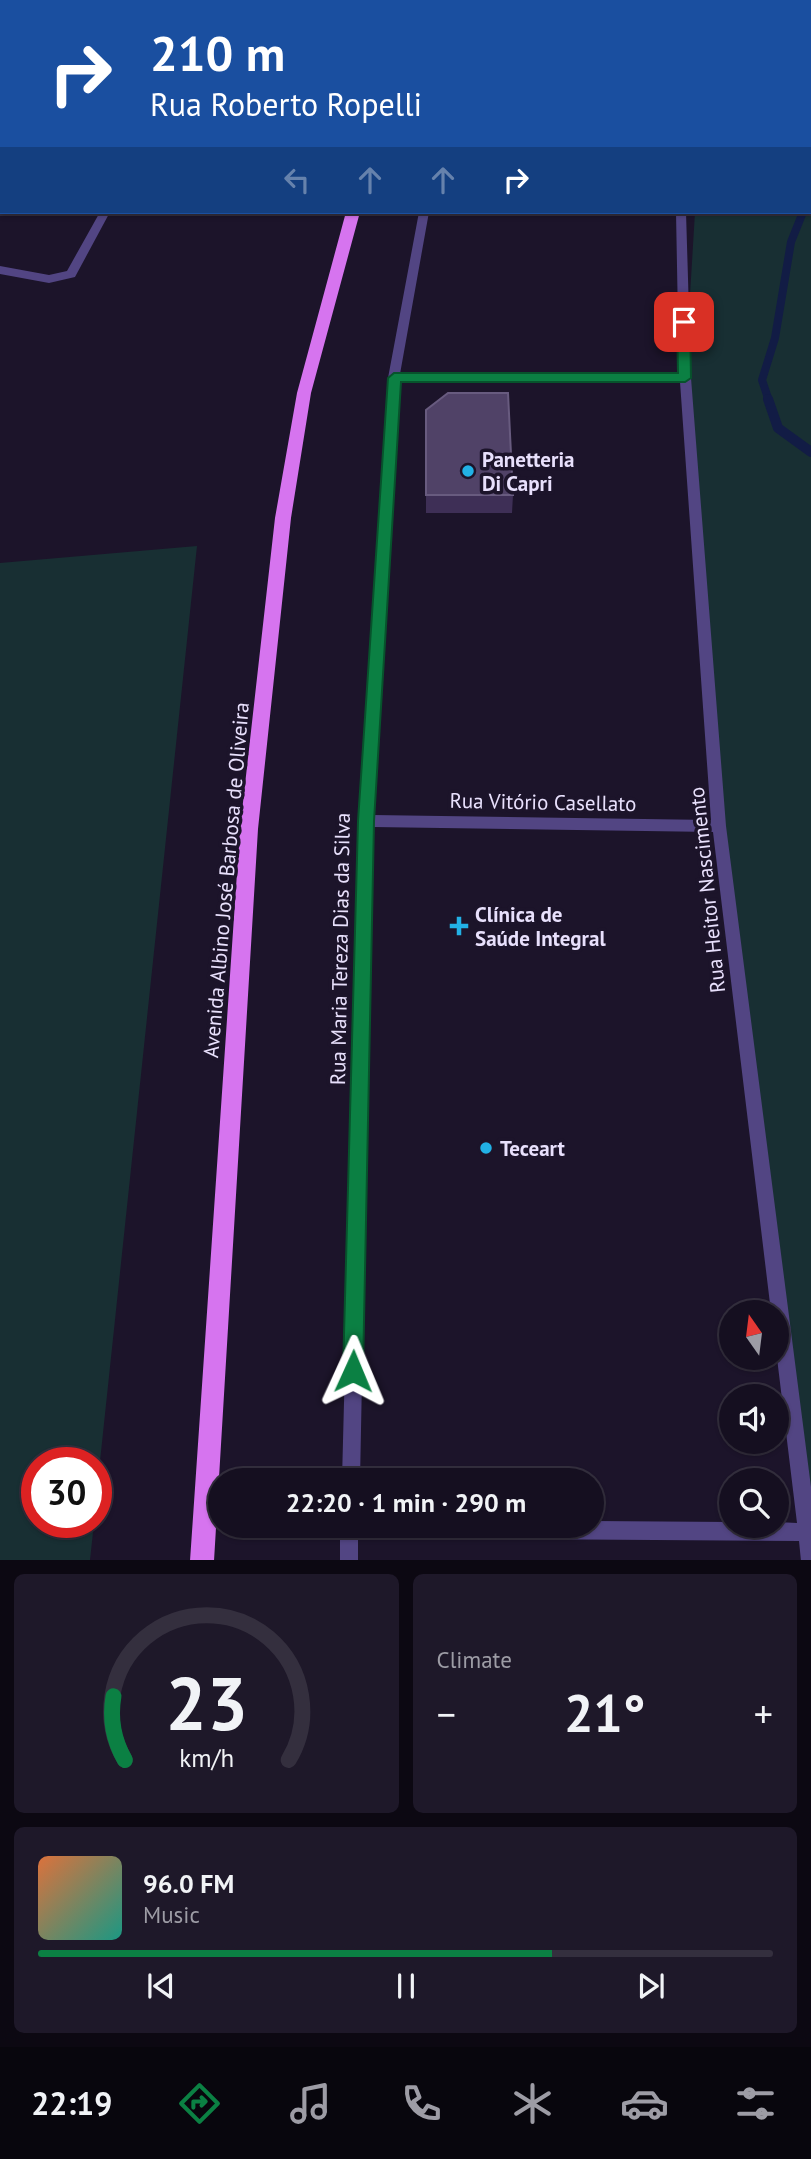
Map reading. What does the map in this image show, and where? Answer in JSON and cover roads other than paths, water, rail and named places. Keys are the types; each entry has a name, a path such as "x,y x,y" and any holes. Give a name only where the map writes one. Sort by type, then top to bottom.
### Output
{"main road":[{"name":"Avenida Albino José Barbosa de Oliveira","path":"202,1560 249,829 283,519 304,393 351,214"}],"street":[{"path":"0,270 49,279 71,274 77,268 104,214"},
{"name":"Rua Maria Tereza Dias da Silva","path":"351,1468 366,821 394,378 424,214"},
{"name":"Rua Heitor Nascimento","path":"681,214 685,378 719,826 811,1560"},
{"path":"394,378 685,378"},
{"name":"Rua Vitório Casellato","path":"366,821 719,826"},
{"path":"604,1530 807,1532"},
{"path":"349,1538 349,1560"}],"waterway":[{"path":"769,401 762,380 775,338 791,242 802,214"},
{"path":"768,399 778,428 811,452"}],"place":[{"name":"Panetteria Di Capri","path":"468,471"},
{"name":"Clínica de Saúde Integral","path":"459,926"},
{"name":"Teceart","path":"486,1148"}]}
